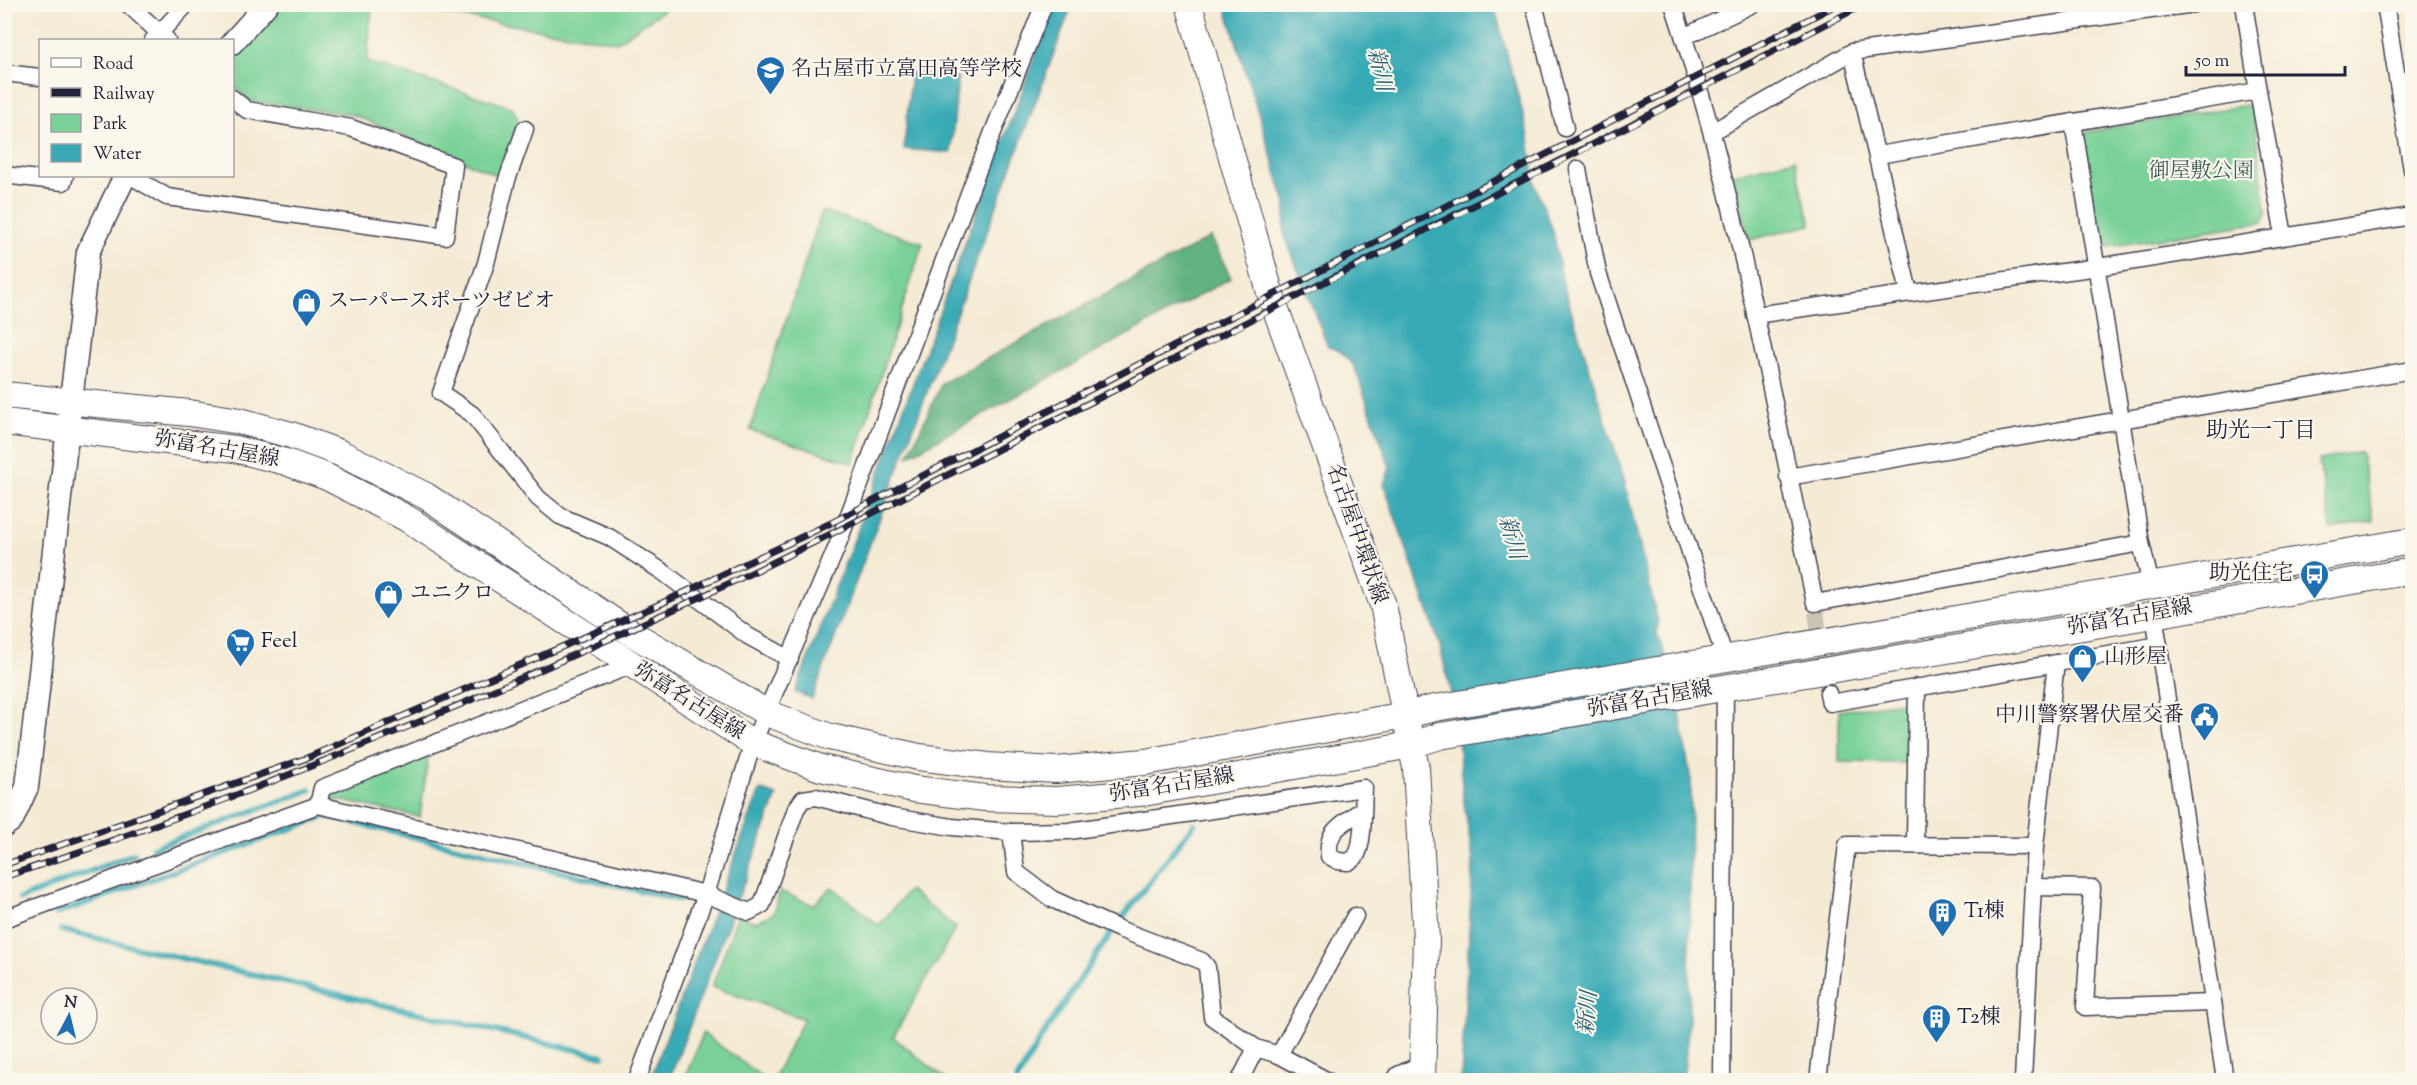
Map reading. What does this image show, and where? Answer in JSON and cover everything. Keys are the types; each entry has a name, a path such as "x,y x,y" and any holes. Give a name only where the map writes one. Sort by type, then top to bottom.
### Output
{"main road":[{"name":"名古屋中環状線","path":"1189,4 1271,296 1383,605 1416,768 1426,939 1421,1075"},
{"name":"弥富名古屋線","path":"4,395 189,413 240,421 291,435 340,453 426,496 633,633 767,713 830,737 919,757 988,766 1056,770 1145,762 1435,708 2412,541"},
{"name":"弥富名古屋線","path":"4,422 235,449 286,462 327,477 406,518 753,742 821,768 914,789 985,798 1058,800 1149,792 1411,745 1440,736 2412,571"}],"street":[{"path":"128,4 160,38 187,4"},
{"path":"234,41 267,4"},
{"path":"637,1080 710,896 753,742 836,549 974,180 1044,4"},
{"path":"1534,4 1565,128"},
{"path":"1673,4 1712,132 1755,315 1815,608 2141,543"},
{"path":"1684,37 1753,4"},
{"path":"1712,132 1852,52 2194,4"},
{"path":"2244,4 2284,236"},
{"path":"2385,4 2412,170"},
{"path":"1852,52 1909,292"},
{"path":"4,73 39,76"},
{"path":"1878,155 2258,91"},
{"path":"133,177 167,196 445,236 454,166 351,128 247,110 234,100"},
{"path":"2073,122 2123,420 2141,543 2151,585"},
{"path":"525,129 507,180 486,263 441,393 472,414 538,498 560,516 609,537 663,572 748,636 790,659"},
{"path":"1578,169 1598,273 1725,658"},
{"path":"4,175 63,182 65,177"},
{"path":"4,826 12,820 27,787 88,252 125,177"},
{"path":"1755,315 2098,267 2412,216"},
{"path":"1788,477 2412,370"},
{"path":"2154,614 2225,1080"},
{"path":"1828,693 1830,703 2159,645"},
{"path":"2023,1080 2035,846 2056,663"},
{"path":"318,805 322,788 632,665"},
{"path":"1722,1080 1725,687"},
{"path":"1915,846 1917,687"},
{"path":"4,919 318,805 710,896 749,912 762,905 795,809 803,799 816,797 892,817 951,827 1011,832 1069,831 1364,788 1362,810"},
{"path":"1011,832 1016,872 1052,899 1119,929 1202,961 1207,967 1212,1017 1256,1048 1279,1055 1326,1080"},
{"path":"1818,1080 1847,845 2035,846"},
{"path":"2033,887 2092,888 2085,1007 2213,1003"},
{"path":"1279,1055 1354,916"},
{"path":"1240,1080 1256,1048"},
{"path":"1395,1080 1398,1075 1421,1075"}],"green space":[{"path":"433,4 671,5 617,42 432,12"},
{"path":"282,5 372,5 367,62 512,107 519,121 501,177 354,115 249,101 234,85 234,57"},
{"name":"御屋敷公園","path":"2247,105 2252,107 2267,214 2263,222 2107,247 2100,245 2081,140 2087,132"},
{"path":"1795,159 1811,225 1749,240 1733,174"},
{"path":"822,211 923,243 853,463 750,430"},
{"path":"1211,237 1231,278 908,456 942,383"},
{"path":"2361,452 2374,521 2331,529 2319,460"},
{"path":"1907,701 1906,763 1839,762 1839,711"},
{"path":"429,751 420,817 333,799 329,795 332,790"},
{"path":"832,887 879,925 909,890 956,928 893,1037 947,1080 772,1080 804,1019 712,987 738,915 756,922 774,913 780,891 813,905"},
{"path":"703,1033 766,1080 695,1080 686,1075"}],"water":[{"path":"1054,5 1072,5 812,699 795,692 868,504"},
{"name":"新川","path":"1225,5 1494,5 1529,137 1535,185 1553,231 1563,284 1624,479 1658,622 1657,634 1674,677 1691,781 1689,1021 1683,1080 1461,1080 1473,860 1463,796 1456,715 1440,646 1384,485 1390,467 1354,366 1340,351 1328,347 1284,234 1286,204"},
{"path":"911,72 958,77 951,153 904,149"},
{"path":"760,790 777,796 669,1080 650,1080"}],"waterway":[{"path":"153,848 310,790"},
{"path":"56,914 326,816 680,900"},
{"path":"1118,923 1194,824"},
{"path":"20,899 134,854"},
{"path":"61,930 603,1056"},
{"path":"1017,1080 1041,1038 1111,933"}],"tunnel":[{"path":"1816,612 1828,693"}],"railway":[{"path":"4,865 307,758 658,605 829,524 1838,4"},
{"path":"4,877 170,820 335,757 497,689 712,591 1190,352 1865,4"}],"place":[{"name":"名古屋市立富田高等学校","path":"770,96"},
{"name":"スーパースポーツゼビオ","path":"307,328"},
{"name":"助光住宅","path":"2314,600"},
{"name":"ユニクロ","path":"389,620"},
{"name":"Feel","path":"240,668"},
{"name":"山形屋","path":"2083,684"},
{"name":"中川警察署伏屋交番","path":"2205,742"},
{"name":"T1棟","path":"1943,938"},
{"name":"T2棟","path":"1936,1044"}],"district":[{"name":"助光一丁目","path":"2261,432"}]}
